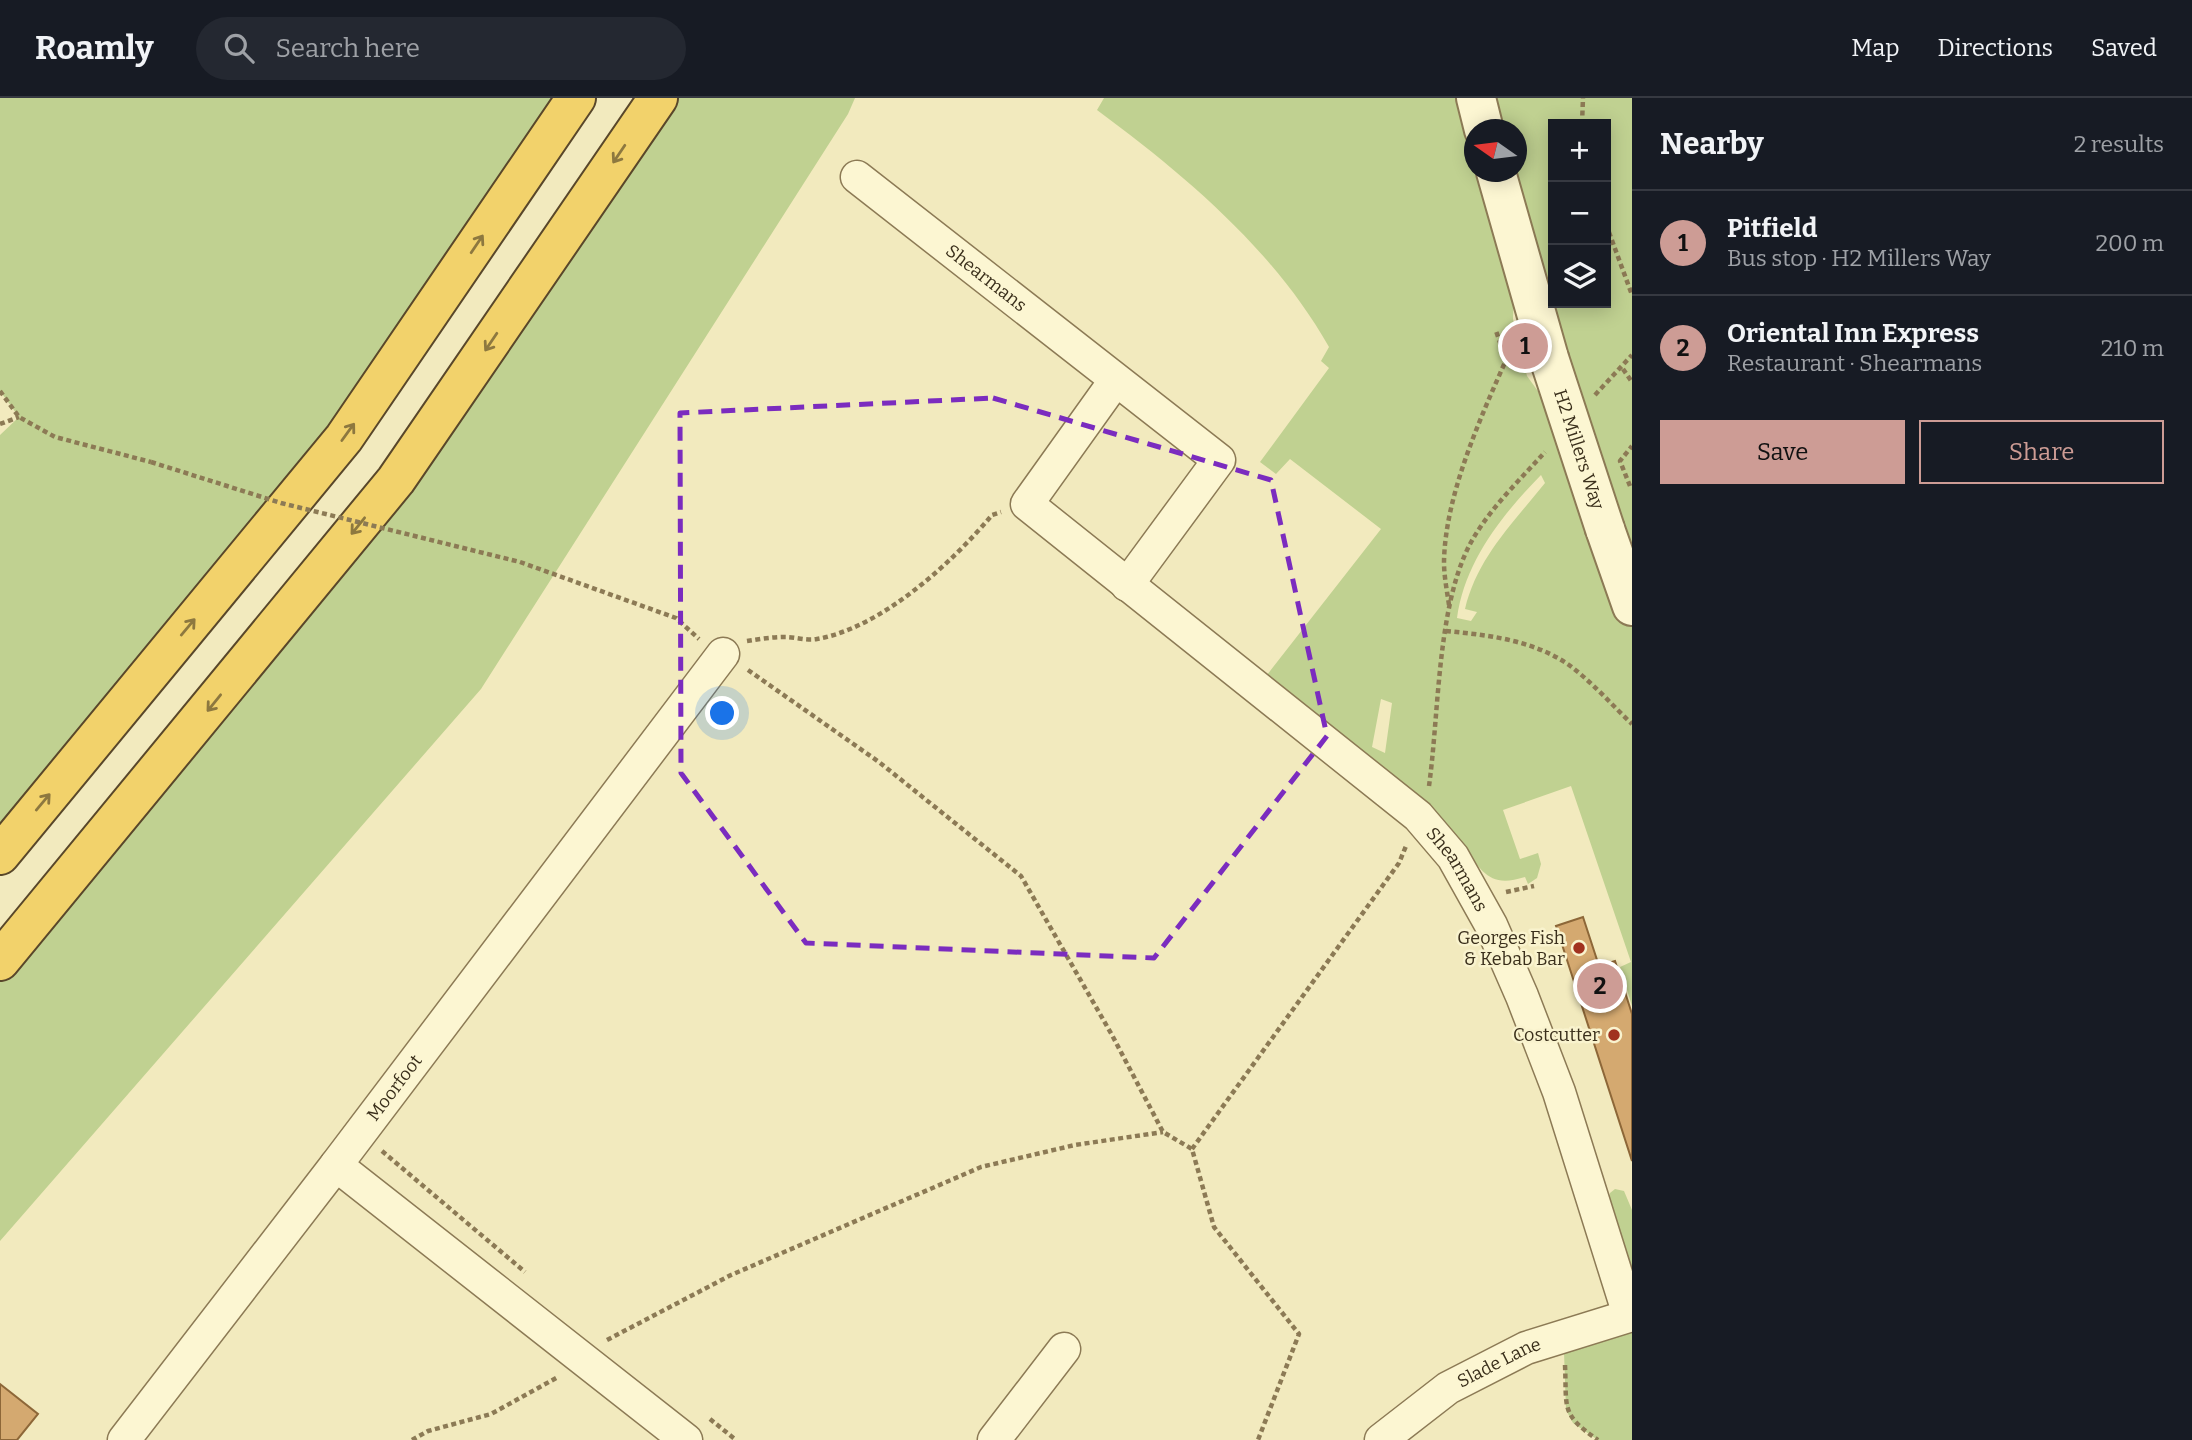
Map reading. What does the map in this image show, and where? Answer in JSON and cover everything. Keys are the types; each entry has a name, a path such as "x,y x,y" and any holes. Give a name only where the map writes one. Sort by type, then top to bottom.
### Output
{"highway":[{"path":"0,855 344,438 576,98"},
{"path":"0,961 396,480 658,98"}],"street":[{"path":"1476,98 1481,119"},
{"name":"Shearmans","path":"857,177 1115,382 1219,460 1128,585"},
{"name":"H2 Millers Way","path":"1499,182 1549,358 1632,606"},
{"name":"Shearmans","path":"1115,382 1027,504 1418,816 1453,857 1491,925 1559,1092 1631,1315"},
{"name":"Moorfoot","path":"124,1440 730,648"},
{"path":"336,1165 595,1350 686,1440"},
{"name":"Slade Lane","path":"1381,1440 1448,1388 1526,1348 1631,1315"},
{"path":"994,1440 1064,1349"}],"path":[{"path":"1582,119 1583,98"},
{"path":"1611,237 1632,295"},
{"path":"1450,612 1444,561 1455,497 1473,437 1506,360 1496,331"},
{"path":"1590,401 1610,378 1623,369 1632,355"},
{"path":"1623,369 1632,382"},
{"path":"0,390 19,417 55,438 151,462 281,503 520,562 676,618 704,643 730,648 784,637 816,640 857,625 901,601 936,575 992,515 1001,512"},
{"path":"0,424 19,417"},
{"path":"1630,486 1620,461 1632,446"},
{"path":"1192,1149 1399,863 1418,816 1426,805 1446,631 1456,582 1468,548 1488,517 1548,448"},
{"path":"1446,631 1489,635 1534,647 1569,666 1632,724"},
{"path":"730,648 879,762 1021,876 1112,1035 1163,1132 1192,1149 1214,1227 1299,1334 1258,1440"},
{"path":"1499,890 1506,892 1534,886"},
{"path":"412,1440 428,1431 491,1414 552,1381 595,1350 732,1275 981,1167 1075,1145 1163,1132"},
{"path":"377,1147 533,1279"},
{"path":"595,1350 596,1331"},
{"path":"1560,1337 1564,1352 1566,1410 1573,1423 1598,1440"},
{"path":"595,1350 617,1348"},
{"path":"701,1413 736,1440"}],"highlighted area":[{"path":"993,398 1271,480 1327,736 1154,958 806,943 681,773 680,413"}],"green space":[{"path":"0,98 576,98 344,438 0,853 0,435 19,417 0,391"},
{"path":"658,98 855,98 848,114 481,689 0,1241 0,961 396,480"},
{"path":"1104,98 1632,98 1632,1006 1620,967 1631,962 1571,786 1503,810 1520,859 1538,853 1541,864 1537,878 1528,884 1525,877 1503,881 1495,879 1482,871 1463,846 1263,680 1381,529 1290,459 1276,474 1260,462 1329,368 1321,361 1329,347 1282,278 1255,247 1195,188 1097,110","holes":["1516,246 1564,427 1527,376 1513,319","1541,475 1545,483 1509,527 1478,573 1465,609 1477,612 1471,621 1457,618 1468,577 1487,540","1381,699 1392,703 1385,753 1372,747"]},
{"path":"1615,1189 1624,1191 1632,1210 1632,1440 1598,1440 1573,1423 1566,1410 1564,1352 1629,1315 1608,1205 1610,1193"}],"building":[{"path":"1583,917 1599,966 1615,961 1632,1014 1632,1161 1556,926"},
{"path":"0,1384 38,1414 17,1440 0,1440"}],"place":[{"name":"Pitfield","path":"1525,346"},
{"name":"Georges Fish & Kebab Bar","path":"1579,948"},
{"name":"Oriental Inn Express","path":"1600,986"},
{"name":"Costcutter","path":"1614,1035"}]}
